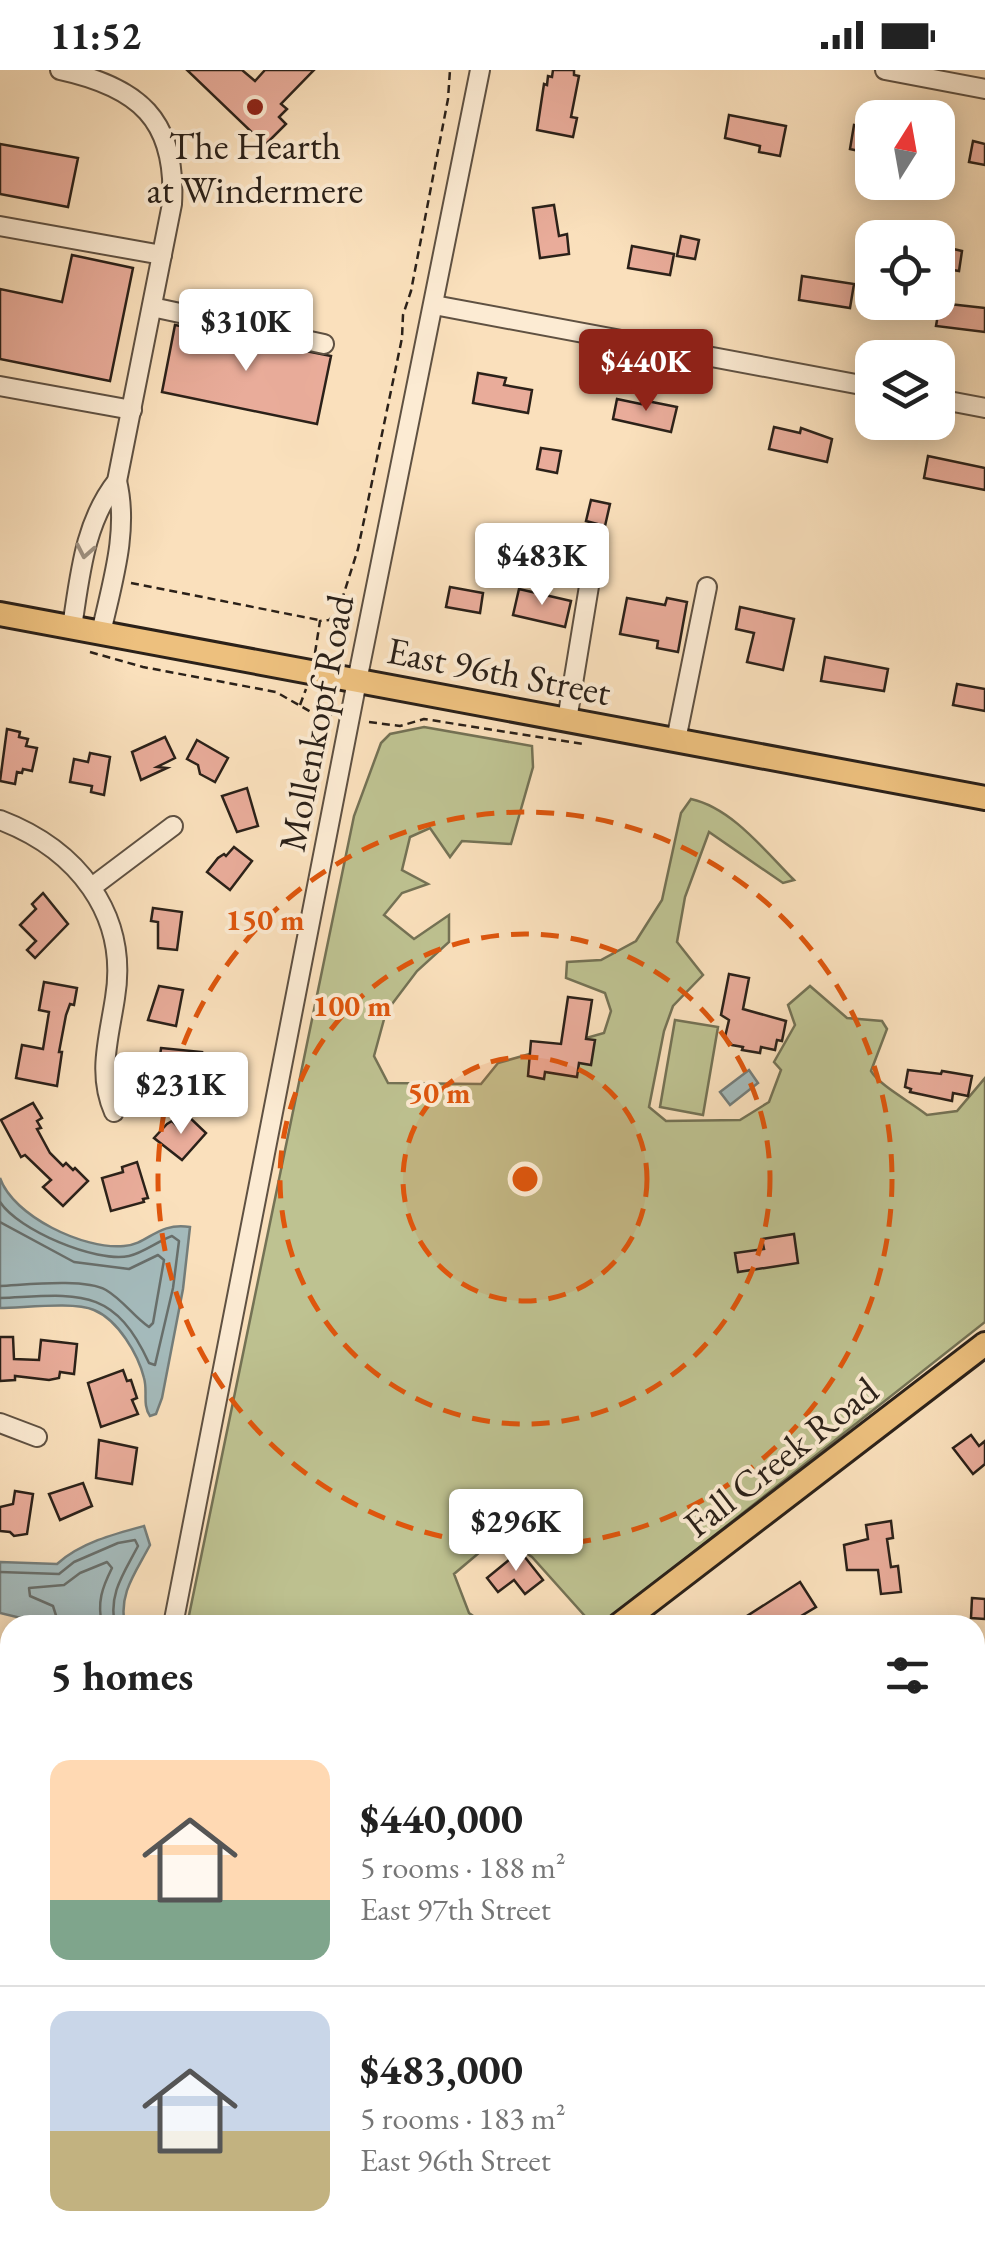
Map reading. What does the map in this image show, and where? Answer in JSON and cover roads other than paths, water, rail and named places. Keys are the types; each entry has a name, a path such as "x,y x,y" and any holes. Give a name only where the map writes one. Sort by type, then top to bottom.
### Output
{"main road":[{"name":"East 96th Street","path":"0,614 72,627 94,642 313,672 985,798"},
{"name":"Fall Creek Road","path":"633,1615 985,1344"}],"street":[{"path":"60,70 98,78 126,93 165,138 174,171 172,204 117,481 122,522 112,579 94,642"},
{"name":"Mollenkopf Road","path":"176,1615 480,70"},
{"path":"885,70 985,89"},
{"path":"0,226 162,254"},
{"path":"434,305 855,383"},
{"path":"152,307 324,344"},
{"path":"0,386 132,410"},
{"path":"955,402 985,408"},
{"path":"72,627 89,532 102,500 117,481"},
{"path":"567,720 591,574 586,544"},
{"path":"676,740 707,587"},
{"path":"0,820 51,846 84,875 109,921 117,960 117,984 104,1060 106,1087 114,1112"},
{"path":"92,887 173,826"},
{"path":"0,1423 37,1437"}],"water":[{"path":"749,1070 758,1083 730,1105 720,1092"},
{"path":"0,1178 7,1192 34,1217 90,1242 124,1246 161,1230 190,1227 183,1289 156,1414 150,1416 148,1411 144,1378 132,1349 103,1315 74,1306 0,1308"},
{"path":"144,1526 150,1545 126,1593 123,1615 0,1613 0,1562 57,1564 109,1536"}],"place":[{"name":"The Hearth at Windermere","path":"255,107"}]}
